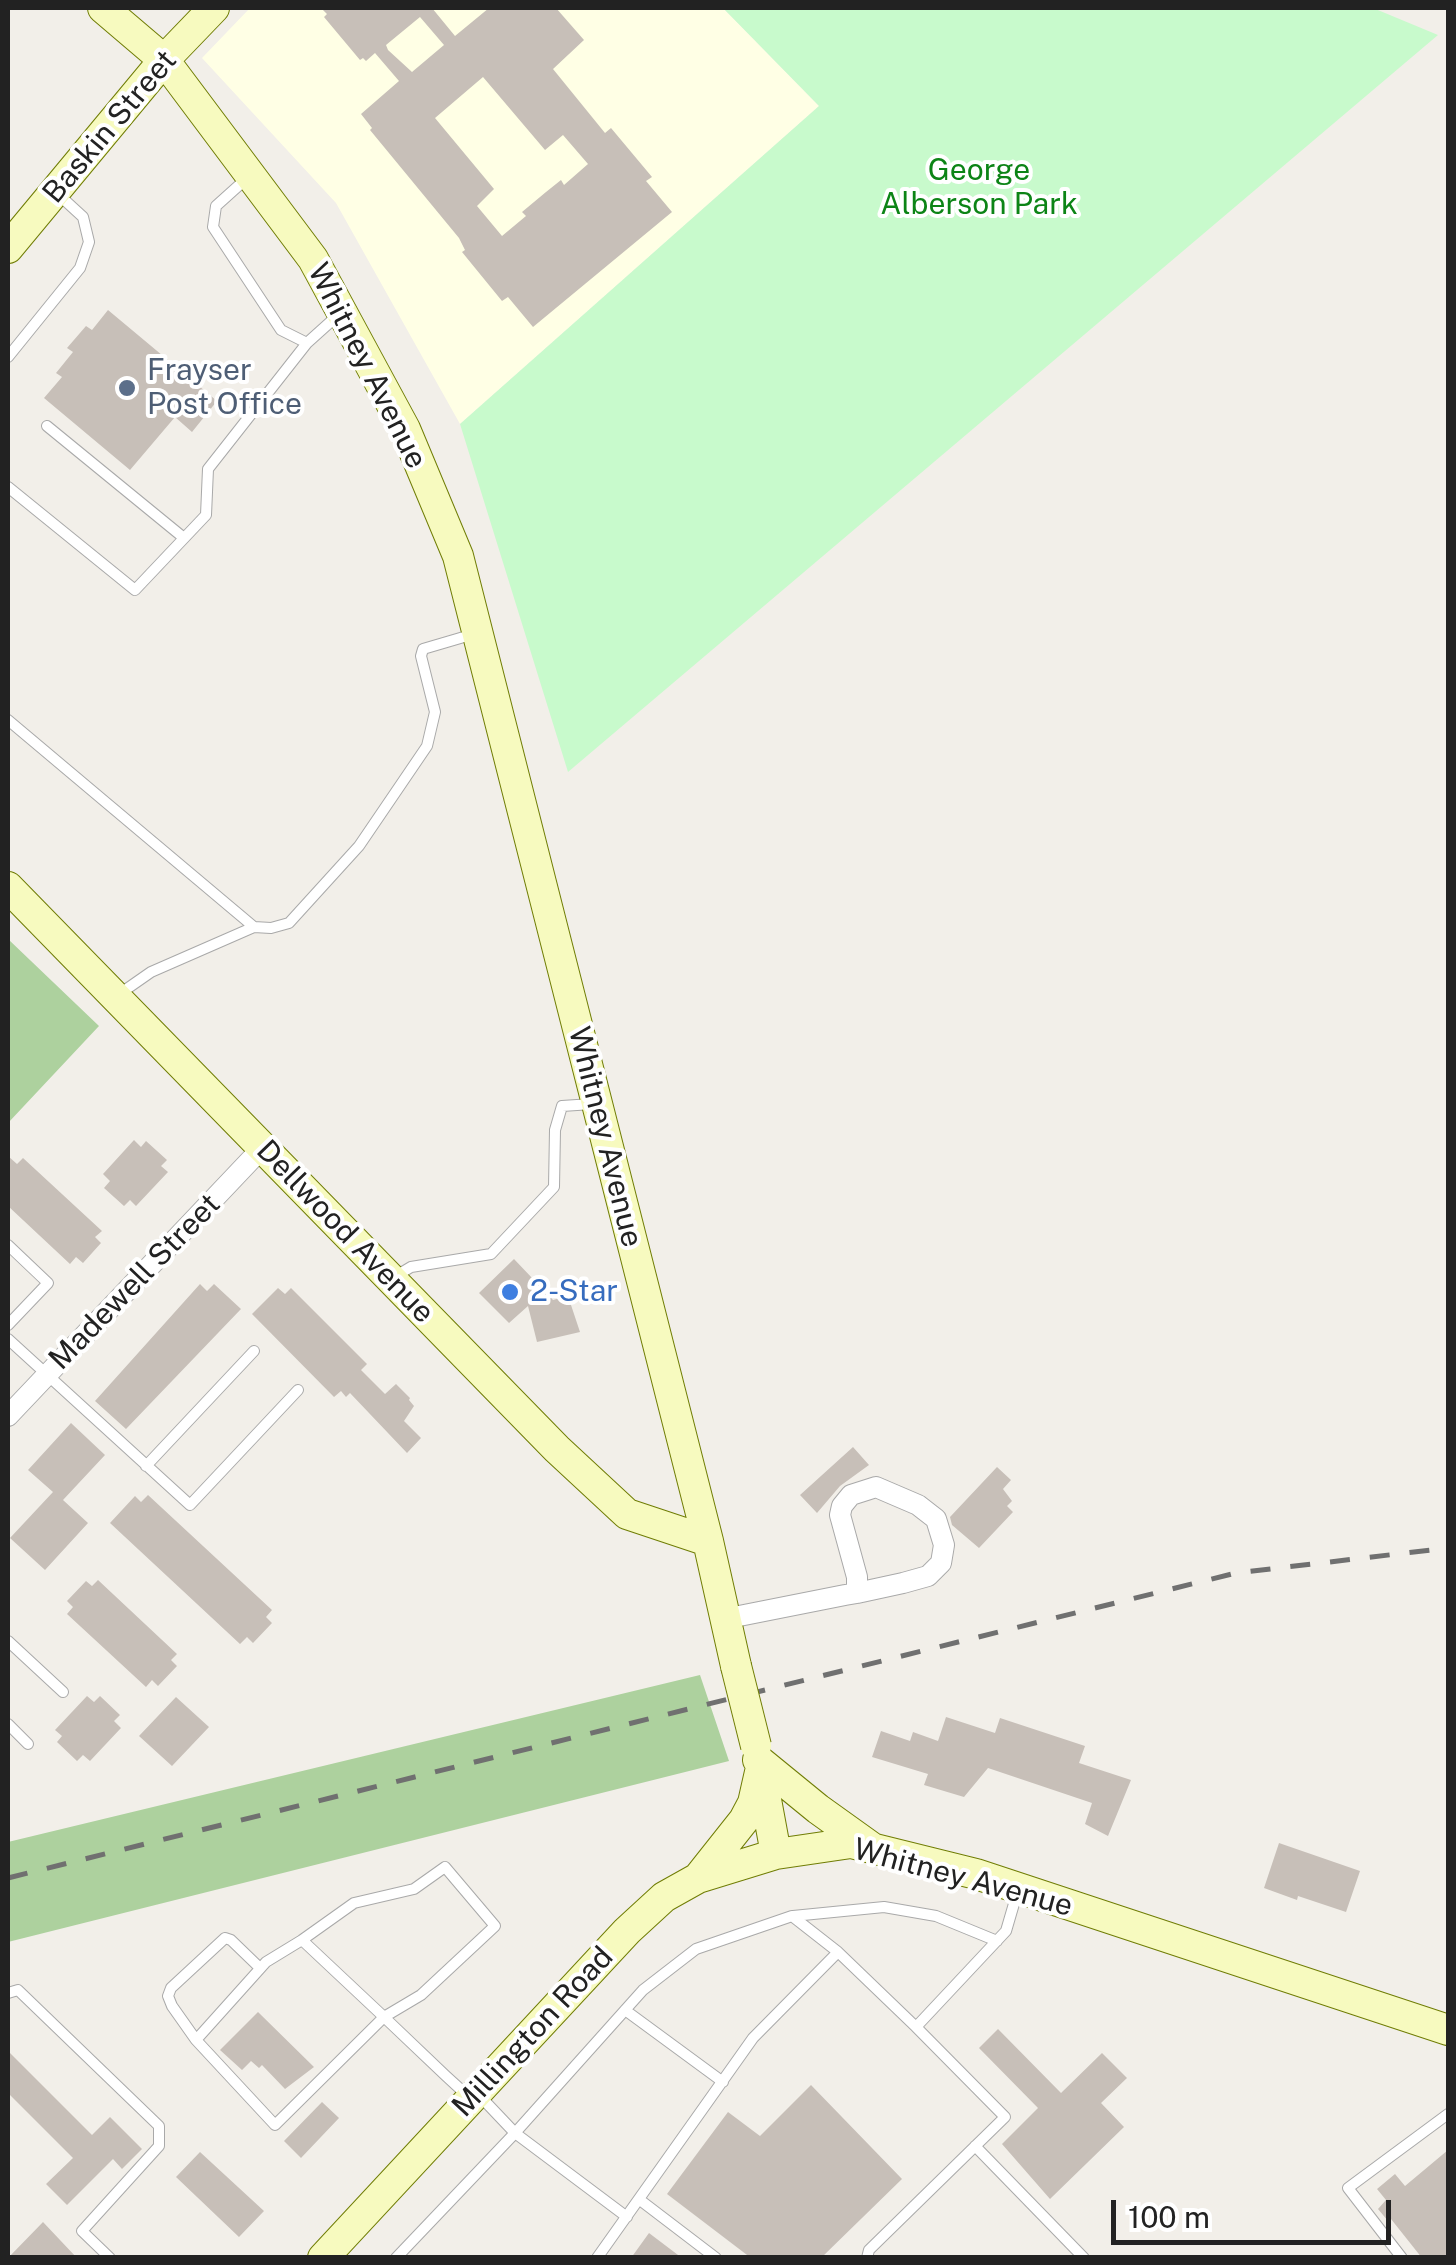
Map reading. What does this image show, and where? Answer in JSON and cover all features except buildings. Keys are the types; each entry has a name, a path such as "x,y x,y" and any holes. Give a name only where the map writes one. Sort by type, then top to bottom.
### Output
{"main road":[{"name":"Whitney Avenue","path":"103,8 164,60 312,258 406,429 458,556 708,1541 776,1854 851,1843 874,1849 1018,1888 1448,2030"},
{"name":"Baskin Street","path":"8,248 164,60 214,8"},
{"name":"Dellwood Avenue","path":"8,886 557,1448 627,1514 708,1541"},
{"path":"758,1759 818,1810 874,1849"},
{"path":"698,1878 753,1803 758,1759"},
{"name":"Millington Road","path":"323,2258 627,1931 664,1898 698,1878 776,1854"}],"street":[{"name":"Madewell Street","path":"8,1416 262,1148"},
{"path":"724,1618 857,1592 928,1576 940,1562 942,1530 918,1504 876,1487 852,1495 842,1506 840,1515 857,1577 857,1592"}],"lane":[{"path":"250,175 216,206 213,227 282,330 306,343"},
{"path":"8,357 80,268 89,242 83,217 55,192"},
{"path":"8,487 134,590 206,514 208,470 306,343 342,312"},
{"path":"48,426 184,538"},
{"path":"117,995 151,972 254,928 289,923 359,846 427,746 435,712 420,656 423,649 478,633"},
{"path":"8,720 254,928"},
{"path":"391,1279 411,1267 491,1254 554,1187 555,1130 562,1106 597,1103"},
{"path":"8,1245 48,1283 8,1325"},
{"path":"8,1339 190,1506 298,1390"},
{"path":"146,1466 254,1351"},
{"path":"8,1641 64,1692"},
{"path":"8,1724 28,1744"},
{"path":"196,2040 260,1968 354,1904 414,1889 445,1867 495,1926 421,1995 384,2017 275,2125 196,2040 168,1996 171,1988 225,1938 232,1940 260,1968"},
{"path":"916,2028 1006,1931 1018,1888"},
{"path":"396,2258 643,1990 696,1949 792,1916 884,1907 936,1916 997,1941"},
{"path":"792,1916 838,1952 1005,2117 869,2250 866,2258"},
{"path":"302,1940 515,2132 627,2217"},
{"path":"597,2258 754,2038 838,1952"},
{"path":"8,1992 18,1990 159,2126 159,2146 82,2231 110,2258"},
{"path":"625,2010 722,2082"},
{"path":"1402,2258 1348,2188 1448,2114"},
{"path":"975,2146 1084,2258"},
{"path":"640,2200 716,2258"}],"shaded area":[{"path":"250,8 723,8 819,106 460,424 336,203 202,58"}],"green space":[{"name":"George Alberson Park","path":"723,8 1373,8 1438,35 568,772 460,424 819,106"},
{"path":"8,939 99,1026 8,1123"},
{"path":"700,1675 729,1761 8,1942 8,1842"}],"railway":[{"path":"8,1878 1236,1573 1448,1548"}],"place":[{"name":"Frayser Post Office","path":"127,388"},
{"name":"2-Star","path":"510,1292"}]}
